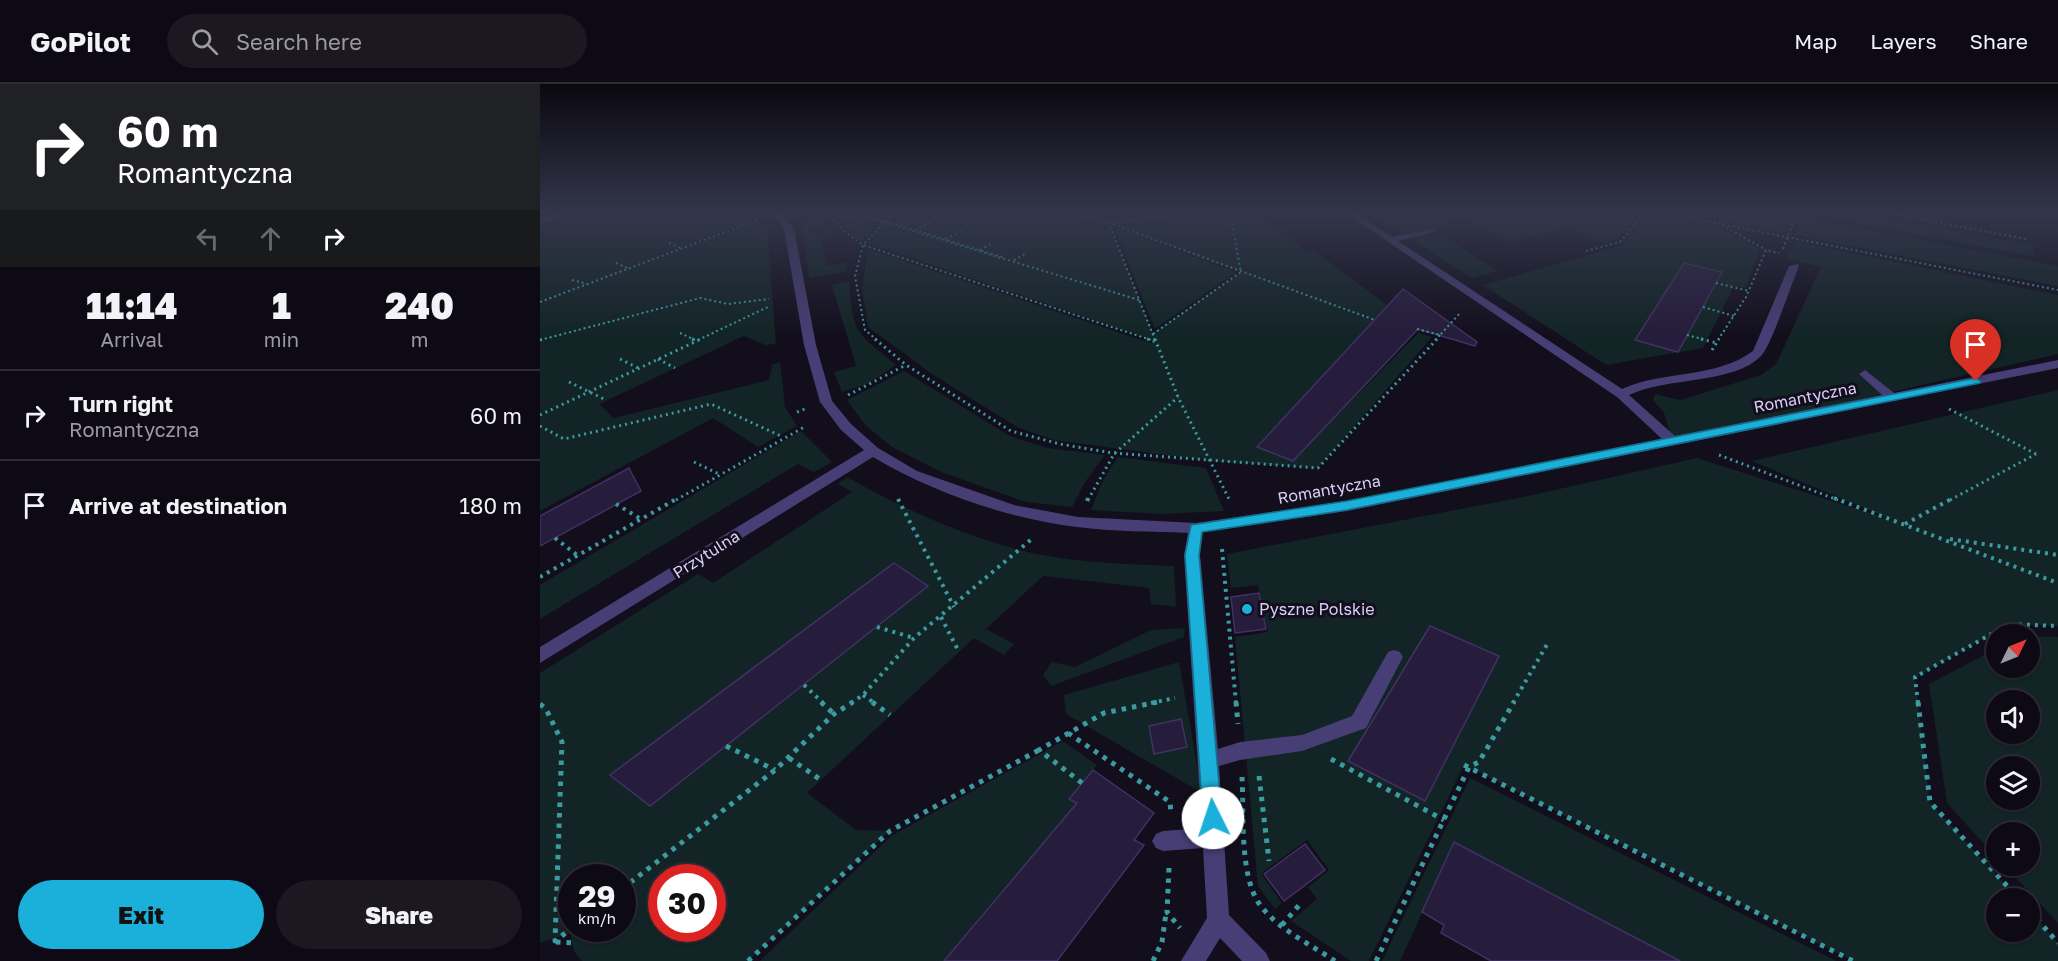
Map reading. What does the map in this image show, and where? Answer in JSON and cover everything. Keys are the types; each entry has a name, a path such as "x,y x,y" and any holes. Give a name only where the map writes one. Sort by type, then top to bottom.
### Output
{"street":[{"name":"Romantyczna","path":"795,255 810,345 826,402 846,427 873,451 912,474 1012,510 1078,522 1196,528 1347,506 1537,466 1672,442 2058,364"},
{"path":"1412,255 1621,394 1672,442"},
{"path":"1621,394 1647,383 1734,367 1750,360 1758,353 1794,266"},
{"path":"1864,374 1893,398"},
{"name":"Przytulna","path":"540,656 873,451"},
{"path":"1193,961 1218,920 1209,761 1192,555 1196,528"},
{"path":"1209,761 1240,751 1302,743 1359,722 1394,657"},
{"path":"1163,841 1214,837"},
{"path":"1218,920 1258,961"}],"path":[{"path":"540,302 667,255"},
{"path":"860,255 855,276 865,330 906,365 1011,431 1060,444 1113,453 1318,468 1462,310"},
{"path":"893,255 1157,342"},
{"path":"991,255 1141,300"},
{"path":"997,255 1141,300"},
{"path":"1014,260 1023,255"},
{"path":"1122,255 1178,397 1229,500"},
{"path":"1195,255 1375,320"},
{"path":"1238,255 1241,272"},
{"path":"1710,353 1749,291 1764,255"},
{"path":"1882,255 2058,290"},
{"path":"616,263 630,269"},
{"path":"1153,334 1241,272"},
{"path":"573,280 588,285"},
{"path":"1716,283 1749,291"},
{"path":"540,340 700,298 728,304 769,299"},
{"path":"540,415 770,306"},
{"path":"1703,307 1734,316"},
{"path":"1417,329 1440,335"},
{"path":"680,333 697,340"},
{"path":"1687,334 1717,343"},
{"path":"620,359 638,368"},
{"path":"657,359 675,368"},
{"path":"845,396 864,390 906,365"},
{"path":"569,382 606,400"},
{"path":"1086,506 1097,476 1113,453 1178,397"},
{"path":"540,426 564,439 711,404 784,438"},
{"path":"1905,524 2036,454 1948,409"},
{"path":"540,578 806,426"},
{"path":"1715,454 1944,538 2058,584"},
{"path":"694,462 719,474"},
{"path":"898,499 954,607"},
{"path":"616,504 640,519"},
{"path":"555,538 577,555"},
{"path":"636,878 775,770 834,714 863,695 915,638 1033,538"},
{"path":"1944,538 2058,555"},
{"path":"941,617 959,652"},
{"path":"2009,888 1930,802 1915,677 2009,624 2058,626"},
{"path":"877,627 915,638"},
{"path":"1376,961 1444,820 1467,766 1479,762 1548,641"},
{"path":"804,685 834,714"},
{"path":"748,961 890,831 1104,713 1202,692"},
{"path":"863,695 890,715"},
{"path":"540,704 546,709 562,742 555,941"},
{"path":"1302,743 1444,820"},
{"path":"726,746 775,770"},
{"path":"1039,750 1082,783"},
{"path":"789,758 820,780"},
{"path":"1467,766 1853,961"},
{"path":"1242,774 1258,772 1269,861"},
{"path":"1282,925 1301,903"},
{"path":"1153,961 1162,942 1167,912"},
{"path":"2040,922 2058,943"},
{"path":"555,941 574,943"}],"shaded area":[{"path":"540,255 665,255 637,266 666,255 769,255 776,344 765,345 744,336 599,404 614,418 769,380 772,365 780,362 785,407 797,426 758,447 713,418 540,511"},
{"path":"806,255 824,255 827,266 846,262 847,271 809,278"},
{"path":"867,255 886,255 1151,343 1155,341 903,255 1121,255 1153,333 1241,272 1194,255 1319,255 1387,305 1257,447 1293,461 1418,333 1432,337 1318,468 1209,461 1054,440 1017,427 932,374 868,327 862,289"},
{"path":"1125,255 1190,255 1236,272 1155,329"},
{"path":"1436,255 1472,255 1498,271 1472,278"},
{"path":"1588,255 1758,255 1746,288 1734,286 1703,348 1606,365 1483,285"},
{"path":"1787,255 1861,255 2058,295 2058,354 1673,442 1664,413 1653,400 1655,394 1680,400 1761,375 1776,364 1821,267 1785,258"},
{"path":"1897,255 2000,255 2058,266 2058,286"},
{"path":"849,281 852,312 859,330 872,345 896,365 867,384 842,392 834,372 856,366 832,285"},
{"path":"904,371 1010,436 1048,448 1105,455 1085,482 1072,507 1026,502 941,472 892,447 866,426 847,400"},
{"path":"2058,390 2058,626 1986,624 1986,637 1915,678 1930,802 1986,863 1986,876 1998,876 2009,888 1986,888 1986,942 2040,942 2040,922 2058,943 2058,961 1853,961 1464,765 1369,961 1351,961 1291,921 1317,899 1308,887 1329,870 1307,840 1263,872 1262,875 1282,903 1275,909 1258,886 1235,637 1268,632 1258,585 1231,588 1227,554 1528,496 1697,458 1895,521 1752,461"},
{"path":"801,431 832,462 814,472 798,464 540,619 540,585"},
{"path":"1118,457 1206,468 1224,511 1162,514 1091,510 1103,480"},
{"path":"847,477 939,523 988,541 1037,554 1088,561 1174,566 1176,607 1151,604 1149,588 1043,576 986,629 1014,644 1004,655 967,634 974,638 807,793 856,830 890,831 748,961 582,961 574,951 572,942 636,942 636,864 558,864 558,937 540,943 540,673 698,574 713,583 852,492 838,484"},
{"path":"1185,628 1184,637 1051,686 1043,675 1052,662 1075,667 1151,630"},
{"path":"2040,636 2058,637 2058,923 2040,904 2040,888 2025,888 2014,876 2040,876 2040,822 1986,822 1986,846 1947,803 1929,684 1986,654 1986,678 2040,678"},
{"path":"1179,662 1202,793 1066,714 1064,695"},
{"path":"1063,741 1097,765 1069,798 1077,803 994,901 968,946 961,941 944,961 760,961 891,836"},
{"path":"1470,778 1836,961 1659,961 1644,942 1538,886 1501,876 1504,868 1455,842 1400,961 1382,961"}],"building":[{"path":"1684,263 1722,272 1678,352 1635,340"},
{"path":"1403,289 1477,342 1475,346 1418,329 1293,461 1257,447"},
{"path":"629,468 641,491 540,546 540,516"},
{"path":"894,563 928,586 650,806 610,775"},
{"name":"Pyszne Polskie","path":"1259,593 1266,629 1235,633 1231,597"},
{"path":"1430,626 1499,656 1425,801 1348,761"},
{"path":"1181,719 1187,747 1154,754 1149,726"},
{"path":"1093,770 1154,813 1134,840 1144,845 1057,961 944,961 1077,803 1069,799"},
{"path":"1454,842 1680,961 1491,961 1441,933 1444,925 1422,912"},
{"path":"1305,844 1325,870 1284,901 1264,874"}],"place":[{"name":"Pyszne Polskie","path":"1247,609"}],"route":[{"path":"1213,818 1192,555 1196,528 1347,506 1537,466 1672,442 1976,381"}]}
